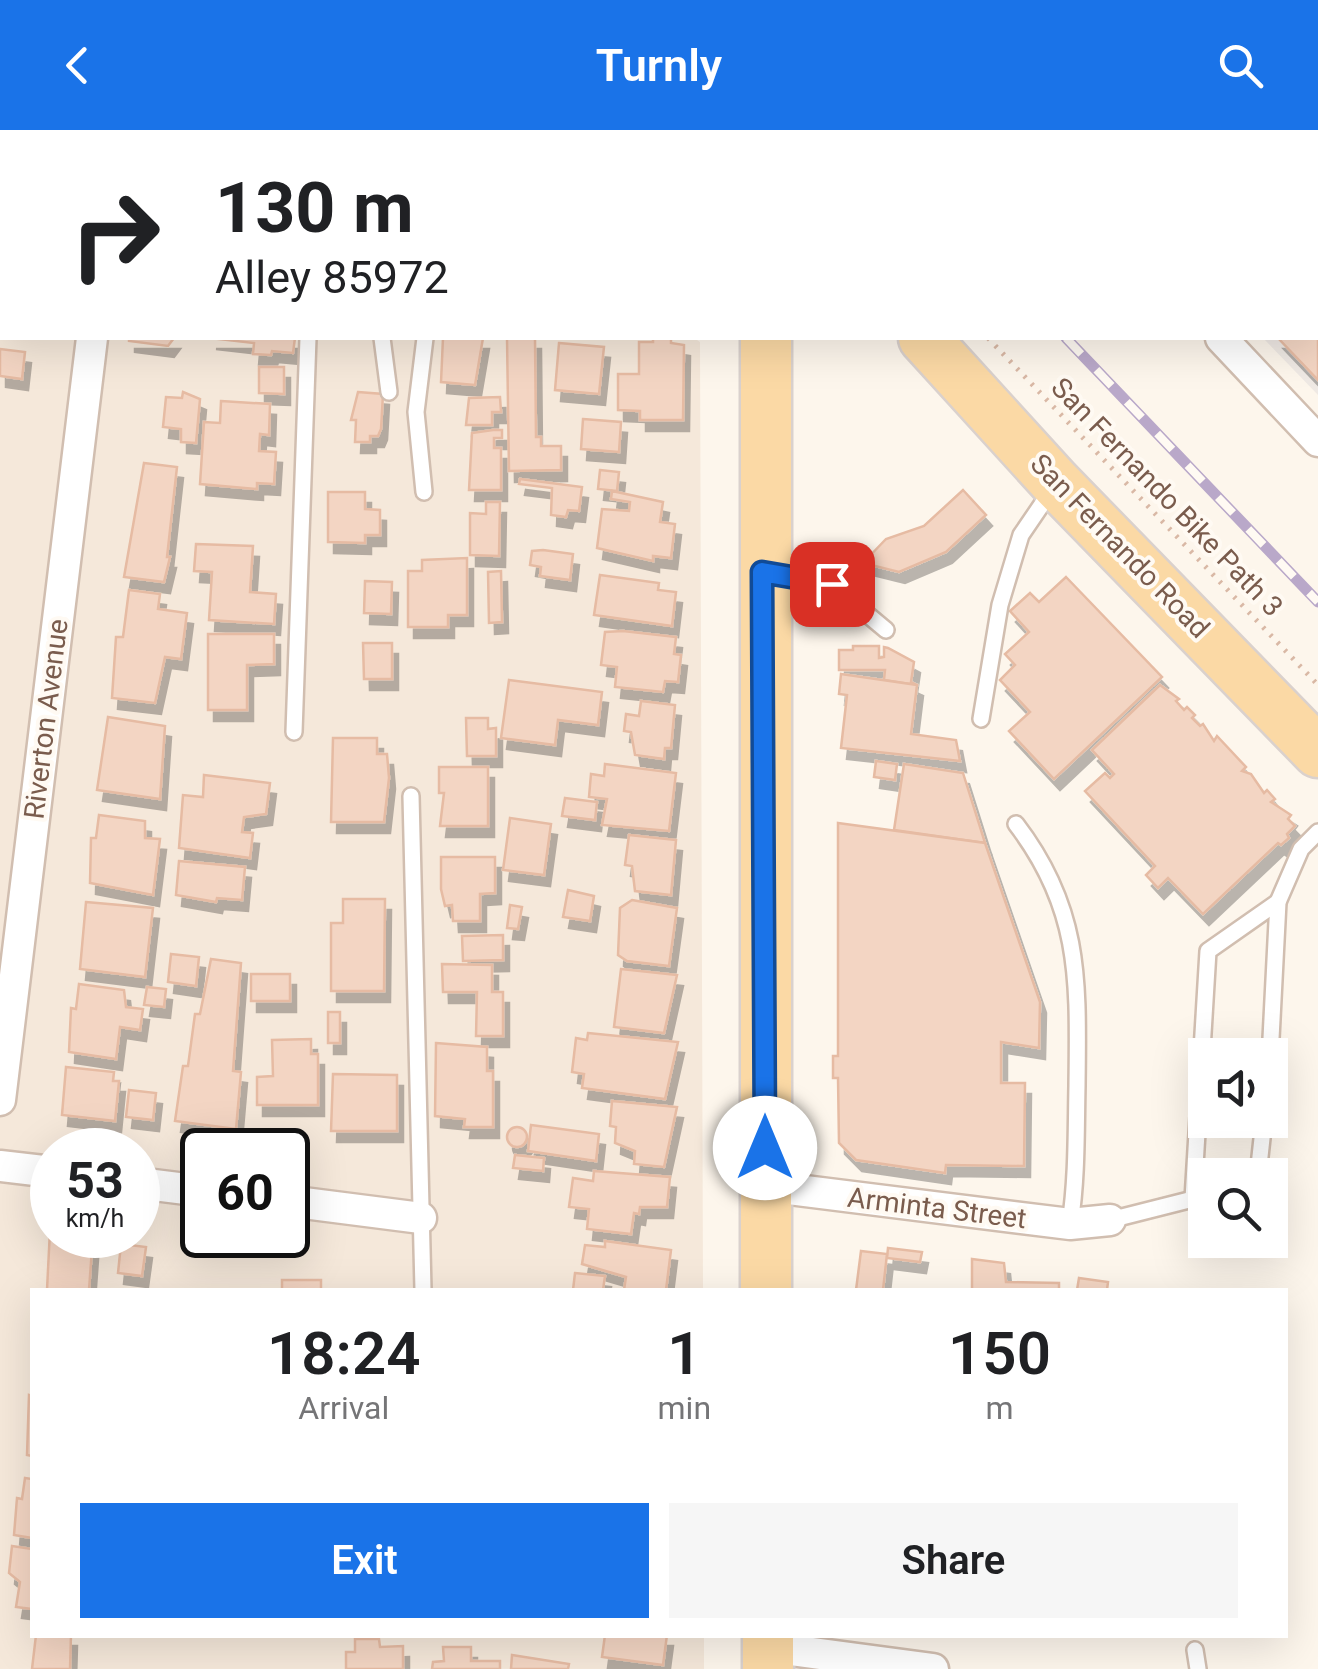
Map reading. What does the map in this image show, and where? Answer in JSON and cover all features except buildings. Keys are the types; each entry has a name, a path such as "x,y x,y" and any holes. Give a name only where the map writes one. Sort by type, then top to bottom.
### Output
{"main road":[{"path":"766,340 762,572 766,1288"},
{"name":"San Fernando Road","path":"926,340 1056,483 1318,752"}],"street":[{"name":"Riverton Avenue","path":"0,1097 92,340"},
{"path":"1223,340 1318,440"},
{"path":"0,1166 30,1169"},
{"name":"Arminta Street","path":"765,1186 1070,1224 1110,1220"},
{"path":"310,1204 421,1218"},
{"path":"768,1650 933,1669"}],"lane":[{"path":"294,732 308,340"},
{"path":"382,340 389,392"},
{"path":"424,492 416,412 425,340"},
{"path":"981,720 1000,605 1021,535 1056,483"},
{"path":"762,572 832,584 886,630"},
{"path":"412,796 423,1288"},
{"path":"1016,824 1044,860 1072,944 1078,1000 1076,1188 1070,1224"},
{"path":"1271,1038 1278,902 1301,850 1318,832"},
{"path":"1195,1158 1208,951 1278,902"},
{"path":"1110,1220 1188,1200"},
{"path":"1195,1650 1198,1669"}],"path":[{"name":"San Fernando Bike Path 3","path":"990,340 1318,685"}],"shaded area":[{"path":"0,340 700,342 703,1288 30,1288 30,1638 704,1638 704,1669 0,1669"},
{"path":"1265,340 1318,340 1318,395"}],"railway":[{"path":"1068,340 1318,602"}],"route":[{"path":"765,1148 762,572 832,584"}]}
